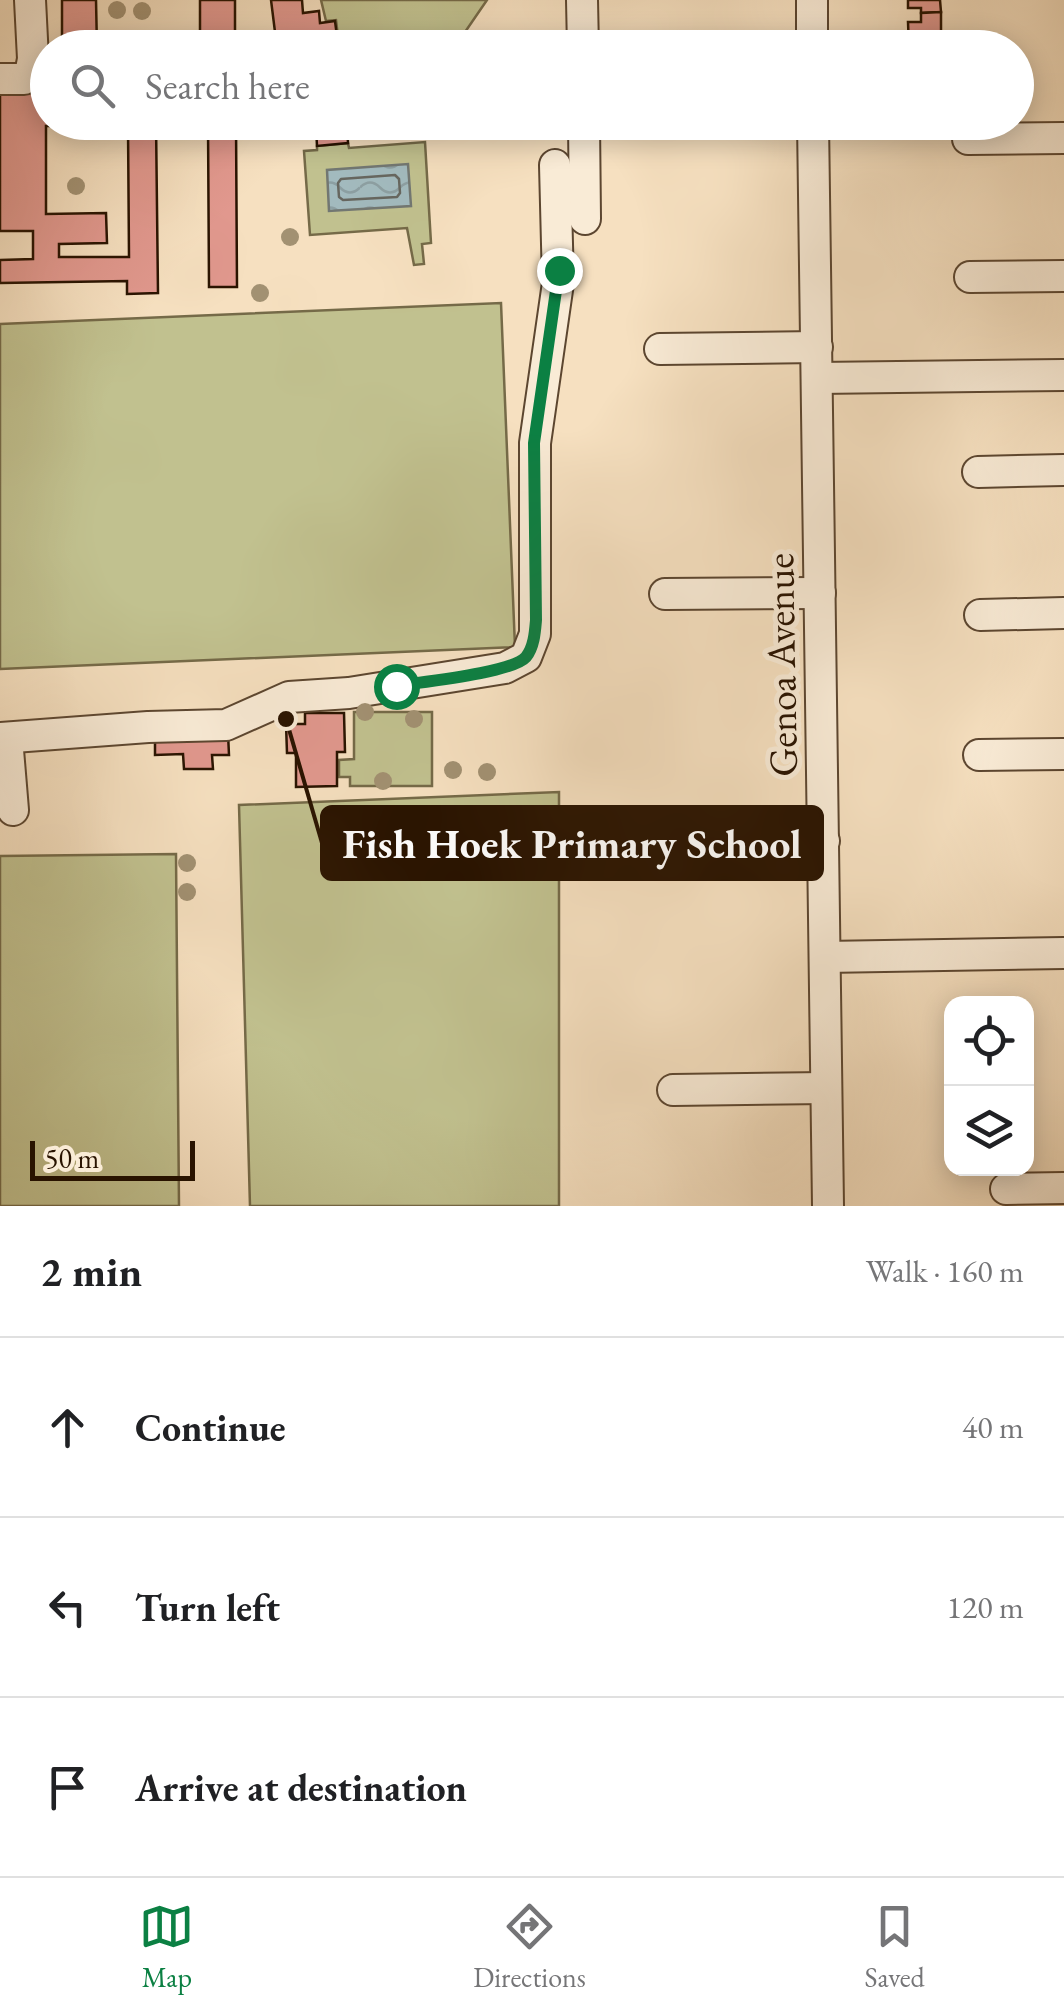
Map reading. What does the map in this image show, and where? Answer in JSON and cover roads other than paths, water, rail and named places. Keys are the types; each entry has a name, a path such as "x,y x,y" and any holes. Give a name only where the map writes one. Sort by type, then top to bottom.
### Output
{"street":[{"path":"30,0 32,30"},
{"path":"582,0 583,30"},
{"path":"812,0 812,30"},
{"path":"0,80 30,76"},
{"path":"1034,138 1064,138"},
{"path":"13,810 4,738 226,725 289,696 349,693 505,668 526,657 535,634 534,443 558,283 558,165 573,140"},
{"name":"Genoa Avenue","path":"813,140 828,1206"},
{"path":"558,165 585,219"},
{"path":"970,277 1064,276"},
{"path":"660,349 817,346"},
{"path":"818,378 1064,376"},
{"path":"978,472 1064,470"},
{"path":"665,594 820,592"},
{"path":"980,615 1064,614"},
{"path":"980,756 1064,754"},
{"path":"668,845 824,842"},
{"path":"825,957 1064,953"},
{"path":"672,1090 826,1088"},
{"path":"1006,1189 1064,1188"}],"water":[{"path":"408,164 411,206 329,211 327,170"}],"place":[{"name":"Fish Hoek Primary School","path":"286,719"}]}
